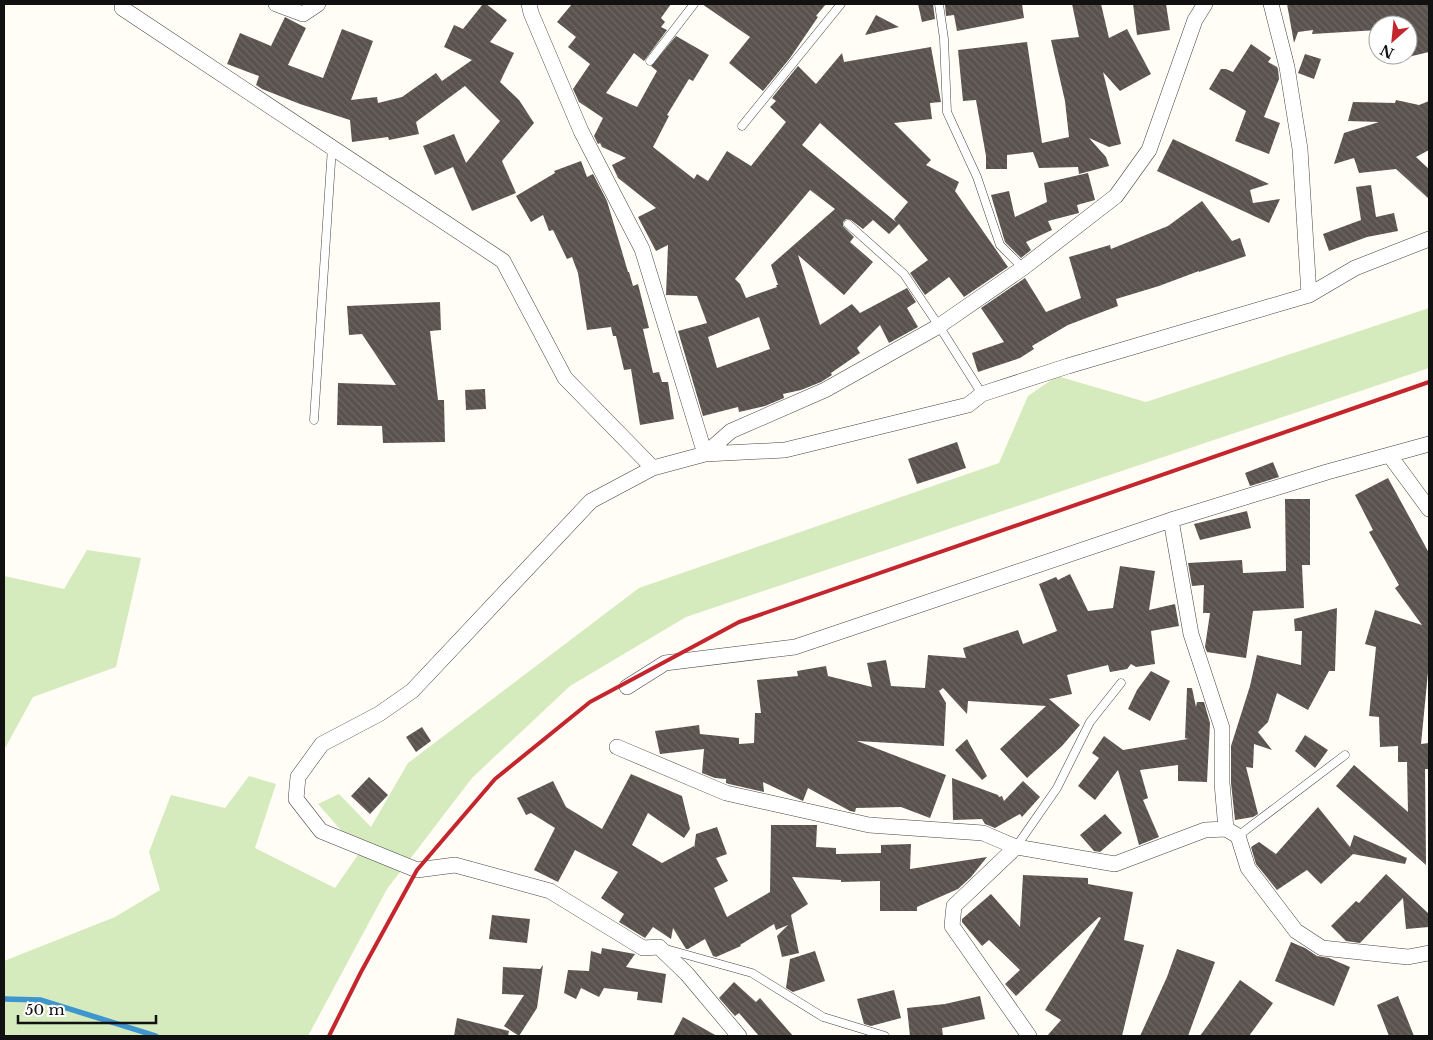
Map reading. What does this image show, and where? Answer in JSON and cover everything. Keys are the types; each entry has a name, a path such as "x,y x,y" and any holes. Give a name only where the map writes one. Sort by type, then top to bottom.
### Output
{"street":[{"path":"276,4 303,14 318,4"},
{"path":"529,4 580,131 642,249 705,454"},
{"path":"705,454 731,432 825,390 939,326 1023,268 1116,196 1149,150 1195,20 1205,4"},
{"path":"1271,4 1287,67 1300,148 1309,295"},
{"path":"122,5 503,261 565,378 653,468"},
{"path":"739,1036 686,974 659,947 643,948 550,892 455,865 417,870 329,835 321,831 296,798 298,776 322,744 380,714 412,691 592,501 653,468 705,454 785,450 968,405 982,394 1068,366 1309,295 1355,268 1429,239"},
{"path":"627,687 665,663 795,647 1171,520 1327,472 1429,444"},
{"path":"1390,456 1429,509"},
{"path":"1171,520 1191,634 1222,728 1222,783 1232,832 1248,868 1296,931 1322,948 1408,956 1429,953"},
{"path":"617,747 726,793 870,825 983,833 1016,847 1115,864 1204,830 1232,832"},
{"path":"1016,847 954,906 952,926 1029,1036"}],"lane":[{"path":"650,61 694,4"},
{"path":"742,126 841,4"},
{"path":"939,4 944,38 947,112 977,177 1000,245 1023,268"},
{"path":"314,420 332,147"},
{"path":"848,224 904,274 982,394"},
{"path":"1016,847 1057,788 1090,722 1120,683"},
{"path":"1232,832 1345,755"},
{"path":"659,947 752,973 823,1017 885,1036"}],"green space":[{"path":"1429,308 1429,368 686,617 570,686 472,778 387,889 308,1036 4,1036 4,961 115,917 160,890 149,852 171,795 225,808 249,776 276,784 255,848 335,888 360,852 318,804 339,794 371,827 408,763 639,588 999,463 1028,396 1057,376 1146,402"},
{"path":"87,550 141,558 116,667 33,697 4,750 4,576 64,589"}],"building":[{"path":"483,4 486,4 507,20 490,42 514,53 500,82 519,100 534,123 502,161 516,193 472,211 453,167 435,175 423,146 454,134 466,163 500,121 465,86 416,122 419,134 389,140 388,137 352,142 350,120 300,104 262,89 256,85 259,76 227,64 240,33 271,46 285,17 306,28 288,65 323,78 342,29 373,41 351,100 377,97 378,103 402,97 436,73 442,81 472,60 444,47 454,25 463,29"},
{"path":"572,4 671,4 661,18 665,22 661,27 667,30 644,61 634,53 606,93 637,107 657,71 651,66 676,36 709,55 693,81 689,79 667,115 669,116 653,147 694,179 697,174 708,181 727,151 751,166 786,122 770,107 776,101 772,98 798,66 816,84 842,53 844,62 931,47 941,102 930,103 932,119 894,123 931,160 926,165 959,182 955,191 1008,267 964,297 949,277 925,295 910,273 928,260 899,224 889,234 873,220 863,229 851,220 846,219 843,222 843,226 854,237 850,242 873,262 844,295 798,255 820,325 852,304 860,313 907,288 916,302 907,308 918,327 889,343 880,325 857,348 860,353 821,382 801,390 783,394 784,398 765,406 739,412 738,407 703,416 678,331 707,323 697,296 666,295 668,245 656,251 638,217 656,208 618,178 612,165 626,158 602,147 600,143 598,144 594,136 603,118 579,102 573,89 590,64 568,47 576,37 557,22","holes":["820,123 908,202 894,219 896,222 802,145","810,190 835,209 771,265 777,287 746,298 740,284 735,279","759,317 770,349 717,368 708,337"]},
{"path":"702,4 826,4 816,16 818,17 790,58 763,91 729,63 750,37"},
{"path":"918,4 933,4 935,19 922,22"},
{"path":"945,4 1022,4 1024,18 957,31 954,15 946,16"},
{"path":"1072,4 1101,4 1109,38 1127,29 1151,74 1120,91 1103,72 1121,144 1109,147 1089,138 1106,157 1109,166 1079,174 1078,167 1039,168 1033,152 1007,155 1007,169 986,169 986,156 976,100 963,101 958,50 1027,42 1042,143 1069,137 1065,101 1051,40 1079,37"},
{"path":"1133,4 1166,4 1170,30 1137,35"},
{"path":"1287,4 1429,4 1429,52 1418,55 1418,15 1368,15 1368,31 1312,34 1313,30 1298,32 1294,43"},
{"path":"876,15 899,27 865,35"},
{"path":"1251,44 1271,58 1268,62 1278,69 1279,79 1264,117 1280,123 1269,154 1235,141 1246,111 1209,89 1221,69 1233,72"},
{"path":"1305,54 1321,59 1314,79 1298,73"},
{"path":"1396,100 1419,105 1429,101 1429,150 1416,157 1429,169 1429,199 1396,169 1359,173 1354,158 1334,164 1344,133 1379,122 1348,121 1353,102 1395,103"},
{"path":"1173,139 1269,184 1250,190 1253,203 1280,199 1269,223 1157,171"},
{"path":"581,161 587,177 593,174 607,201 633,286 638,284 649,328 643,329 653,373 659,372 662,382 668,382 674,419 640,425 631,369 624,370 616,336 613,336 611,327 587,330 578,273 572,257 567,259 553,230 549,231 543,215 531,222 516,196 555,173 554,171"},
{"path":"1088,173 1095,200 1077,205 1079,213 1048,221 1052,230 1026,242 1031,250 1021,258 1005,242 991,195 1009,191 1015,217 1047,202 1044,183"},
{"path":"1371,185 1376,217 1394,213 1398,231 1367,237 1329,251 1323,234 1361,220 1356,187"},
{"path":"1202,201 1232,241 1240,238 1246,256 1116,299 1118,306 1068,325 1032,346 1034,349 1020,358 978,372 972,353 1004,342 981,308 1025,278 1046,312 1081,298 1069,257 1110,245 1111,249 1168,226"},
{"path":"440,302 441,330 430,331 438,400 444,400 445,442 383,443 382,426 337,425 338,383 396,385 362,334 349,335 347,306"},
{"path":"485,389 486,409 466,410 465,390"},
{"path":"957,442 966,468 917,484 908,459"},
{"path":"1273,462 1279,477 1250,486 1245,473"},
{"path":"1388,478 1429,553 1429,662 1421,744 1429,743 1429,769 1425,769 1426,865 1336,786 1354,765 1408,812 1407,762 1398,762 1398,746 1380,747 1379,717 1369,716 1376,647 1365,644 1375,610 1422,625 1395,588 1399,585 1369,532 1373,530 1355,495"},
{"path":"1285,499 1310,499 1310,565 1302,565 1304,608 1253,611 1246,658 1207,652 1205,647 1210,613 1203,613 1204,585 1192,586 1188,563 1242,560 1243,573 1286,571"},
{"path":"1247,511 1251,528 1200,540 1194,524"},
{"path":"1120,566 1155,571 1149,610 1175,604 1179,626 1151,631 1155,664 1136,667 1131,664 1127,669 1110,672 1108,665 1067,675 1072,694 1049,699 1080,725 1062,746 1027,778 1000,749 1046,706 968,701 967,714 943,688 939,691 946,703 944,746 857,741 946,775 930,818 901,807 856,808 855,812 850,811 808,788 803,801 763,782 764,792 729,784 726,783 726,779 715,778 702,773 704,749 660,754 655,731 699,725 700,734 739,738 739,744 754,743 755,713 761,713 757,680 798,676 797,671 826,666 828,676 872,687 867,663 886,660 891,686 925,688 928,655 966,658 963,648 1018,630 1023,644 1057,631 1039,584 1056,577 1058,580 1070,574 1088,611 1113,608"},
{"path":"1337,608 1335,671 1329,671 1308,710 1277,693 1268,722 1258,732 1272,750 1254,744 1253,768 1246,767 1258,814 1253,817 1235,820 1231,783 1231,746 1250,686 1257,655 1301,665 1302,631 1295,631 1294,619"},
{"path":"1151,671 1170,681 1150,721 1128,709 1137,690"},
{"path":"1187,688 1192,688 1196,707 1197,702 1204,702 1210,723 1207,782 1178,781 1178,765 1140,770 1148,798 1143,800 1159,837 1139,845 1118,770 1095,800 1078,786 1099,758 1092,753 1104,736 1123,750 1188,739 1185,738"},
{"path":"422,727 431,741 416,752 406,737"},
{"path":"1305,735 1328,750 1315,768 1295,751"},
{"path":"967,739 987,776 982,780 955,750"},
{"path":"631,774 682,796 690,829 684,838 648,813 632,845 662,863 694,846 694,849 696,834 717,827 727,854 716,858 728,881 714,888 727,917 770,892 771,825 817,825 816,847 836,848 836,854 881,853 881,845 911,844 910,869 987,857 971,877 958,889 917,907 917,911 880,911 880,881 841,882 841,880 792,877 808,904 791,915 799,953 782,957 777,936 788,925 776,930 774,924 741,946 716,957 713,956 705,939 686,949 673,928 671,939 653,927 645,938 619,922 624,914 601,898 618,872 575,850 558,882 534,870 555,828 531,813 526,815 517,798 553,781 566,807 602,829"},
{"path":"369,777 388,795 370,814 351,796"},
{"path":"952,778 999,797 1002,796 1004,801 1023,781 1040,797 1022,817 1020,814 995,828 985,824 982,819 953,820"},
{"path":"1318,807 1350,847 1354,835 1407,858 1405,864 1353,854 1321,884 1307,870 1277,890 1256,864 1251,847 1259,842 1276,854"},
{"path":"1105,814 1122,833 1100,852 1094,851 1080,835"},
{"path":"1386,874 1429,914 1429,927 1406,929 1403,898 1360,943 1346,941 1331,926 1356,901 1359,903"},
{"path":"1023,875 1088,878 1088,884 1133,892 1124,940 1144,945 1122,1036 1047,1036 1061,1020 1045,1010 1101,918 1099,917 1016,996 1005,984 1020,970 989,940 982,946 962,922 962,919 991,894 1020,927"},
{"path":"492,915 530,919 527,943 489,939"},
{"path":"1291,942 1317,956 1329,958 1350,967 1334,1006 1275,981"},
{"path":"602,948 635,954 626,967 666,974 662,1003 637,1000 638,992 604,988 599,997 581,988 576,999 564,993 568,970 589,971 591,951 601,954"},
{"path":"1177,949 1215,962 1188,1036 1140,1036 1167,977"},
{"path":"815,951 825,981 793,992 786,988 790,959"},
{"path":"543,965 537,1008 519,1036 504,1026 524,995 502,994 503,967 540,969"},
{"path":"1240,980 1273,1003 1249,1036 1200,1036"},
{"path":"734,982 756,1002 760,998 793,1036 759,1036 739,1013 735,1016 719,998"},
{"path":"894,990 901,1018 871,1026 864,1024 857,999"},
{"path":"980,996 985,1019 942,1028 943,1036 910,1036 907,1008 945,1004"},
{"path":"1398,996 1414,1036 1389,1036 1377,1005"},
{"path":"683,1017 717,1036 673,1036"},
{"path":"457,1018 509,1031 508,1036 454,1036"}],"waterway":[{"path":"4,999 41,1000 156,1036"}],"railway":[{"path":"329,1036 361,972 417,870 495,779 590,702 739,622 1429,382"}]}
